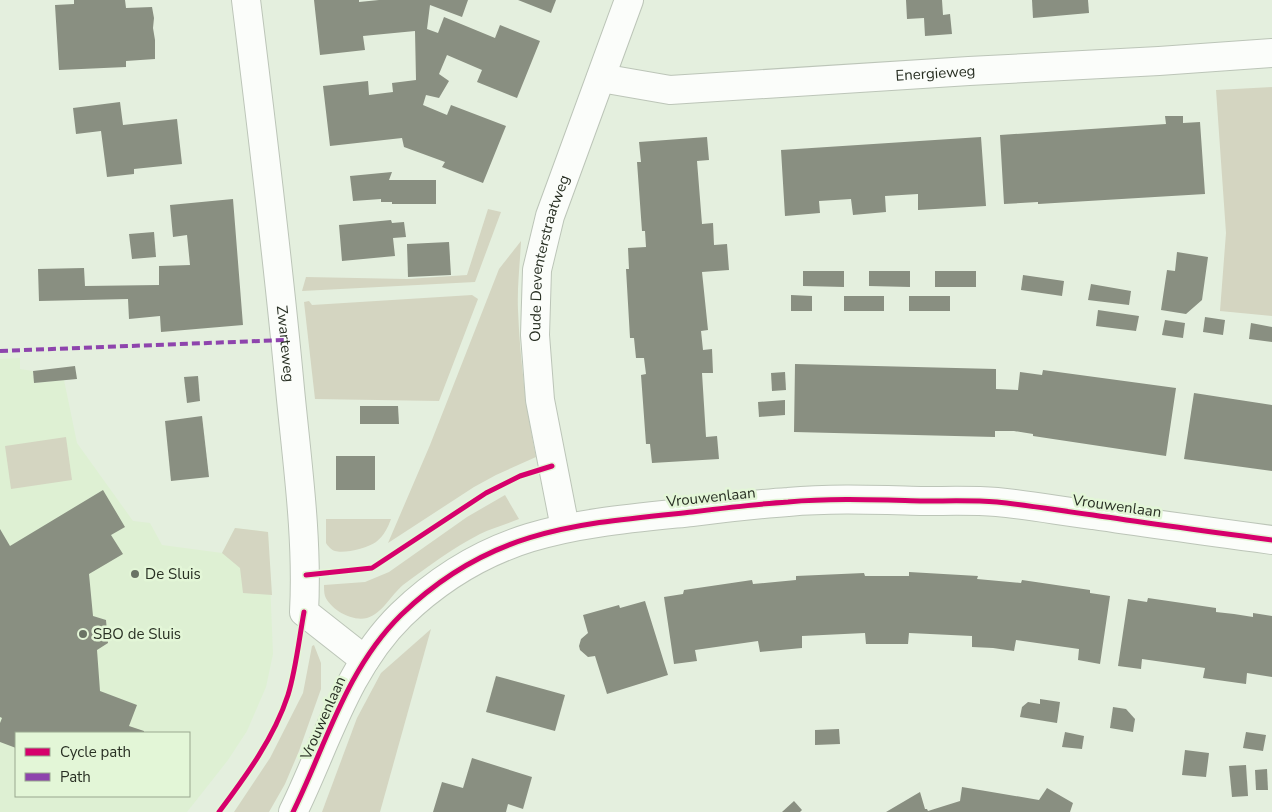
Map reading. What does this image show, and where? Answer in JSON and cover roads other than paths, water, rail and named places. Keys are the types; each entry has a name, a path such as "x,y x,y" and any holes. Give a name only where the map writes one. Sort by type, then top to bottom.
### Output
{"street":[{"name":"Zwarteweg","path":"246,0 281,295 297,457 306,575 304,612 365,660"},
{"name":"Oude Deventerstraatweg","path":"565,528 540,400 535,335 537,270 550,216 629,0"},
{"name":"Energieweg","path":"601,78 670,90 960,71 1159,62 1272,52"},
{"name":"Vrouwenlaan","path":"293,812 311,776 348,688 365,660 399,618 426,593 463,567 512,542 565,528 625,519 790,501 853,500 996,502 1272,540"}],"place":[{"name":"De Sluis","path":"135,574"},
{"name":"SBO de Sluis","path":"83,634"}]}
